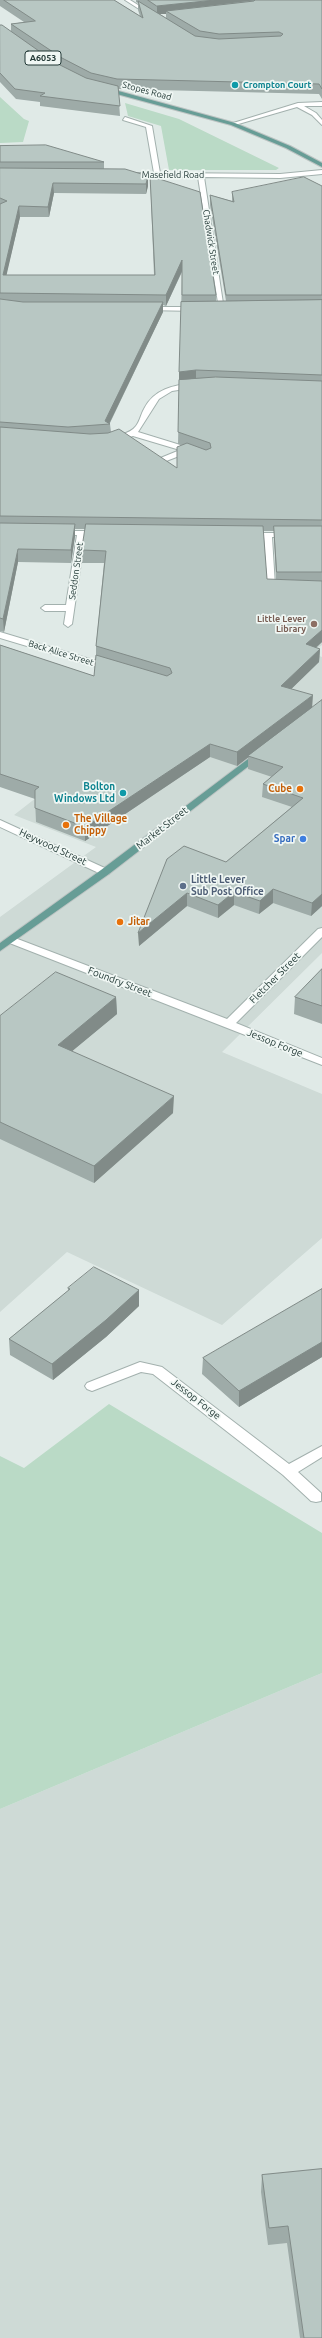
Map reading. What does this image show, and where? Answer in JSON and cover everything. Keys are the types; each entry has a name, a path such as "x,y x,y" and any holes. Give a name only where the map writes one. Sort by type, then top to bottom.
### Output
{"main road":[{"name":"Stopes Road","path":"96,86 233,124 288,147 322,165"},
{"name":"Market Street","path":"0,948 105,872 268,747"}],"street":[{"path":"127,0 156,18"},
{"path":"233,124 298,105 322,104"},
{"path":"298,105 314,114 322,123"},
{"path":"124,119 149,126 157,175"},
{"name":"Masefield Road","path":"125,175 280,176 322,172"},
{"name":"Chadwick Street","path":"201,176 222,309"},
{"path":"142,309 206,309"},
{"path":"214,309 230,309"},
{"path":"106,441 133,433 142,425 151,403 162,392 182,386 205,385"},
{"path":"133,433 187,450 200,456"},
{"path":"161,461 187,450"},
{"path":"52,533 111,533"},
{"name":"Seddon Street","path":"68,624 81,533"},
{"path":"236,534 322,535"},
{"path":"268,535 271,589 286,589"},
{"name":"Seddon Street","path":"45,608 71,608"},
{"name":"Back Alice Street","path":"0,635 123,672"},
{"name":"Heywood Street","path":"0,823 105,872"},
{"name":"Fletcher Street","path":"229,1024 322,931"},
{"name":"Foundry Street","path":"11,940 229,1024"},
{"name":"Jessop Forge","path":"229,1024 322,1062"},
{"name":"Jessop Forge","path":"92,1386 140,1367 157,1370 288,1471 316,1497"},
{"path":"288,1471 322,1450"}],"shaded area":[{"path":"322,598 322,645 312,653 322,657 322,953 222,1052 322,1094 322,1238 222,1325 67,1252 0,1312 0,917 96,847 14,815 234,644"},
{"path":"322,1673 322,2338 0,2338 0,1809"}],"green space":[{"path":"0,97 24,119 29,121 23,142 0,143"},
{"path":"125,103 179,119 279,168 276,170 169,170 161,126 128,116"},
{"path":"109,1404 322,1533 322,1673 0,1809 0,1456 24,1468"}],"building":[{"path":"4,0 114,0 143,18 138,1 195,36 219,39 281,36 283,34 279,32 219,34 200,31 166,11 255,0 322,0 322,89 319,84 117,79 91,73 62,58 11,24 35,21"},
{"path":"148,0 215,0 157,6"},
{"path":"0,25 56,63 86,78 118,86 120,106 40,96 45,93 15,89 0,73"},
{"path":"46,145 104,162 0,162 0,146"},
{"path":"0,168 125,169 148,176 146,184 53,183 48,207 19,206 3,275 155,275 150,176 200,192 216,295 182,295 182,260 166,295 0,293 0,204 7,201 0,198"},
{"path":"304,177 322,186 322,295 226,295 210,195 234,202 232,192"},
{"path":"0,299 23,302 163,302 105,421 110,424 68,427 0,422"},
{"path":"322,300 322,375 196,370 179,372 181,302"},
{"path":"216,377 322,381 322,520 0,516 0,427 90,434 108,433 119,429 177,468 177,447 187,443 206,450 211,448 210,443 178,432 179,380"},
{"path":"0,523 75,524 71,550 18,549 3,619 0,618"},
{"path":"86,524 263,526 267,579 322,581 322,630 306,644 320,649 281,686 313,695 237,752 210,744 85,827 35,808 35,790 39,787 0,774 0,645 94,676 96,655 167,676 172,673 170,668 96,646 106,551 82,550"},
{"path":"274,526 322,526 322,572 277,572"},
{"path":"322,700 322,894 312,903 273,889 260,901 234,892 218,905 187,893 138,933 167,859 184,846 226,862 303,798 263,784 283,767 248,756"},
{"path":"322,969 322,1006 295,997"},
{"path":"56,972 116,997 58,1045 174,1096 94,1166 0,1122 0,1016"},
{"path":"94,1267 139,1290 106,1320 52,1364 9,1339 70,1289 68,1288"},
{"path":"322,1289 322,1342 239,1391 203,1358"},
{"path":"322,2169 322,2338 304,2338 288,2226 269,2228 262,2175"}],"place":[{"name":"Crompton Court","path":"235,85"},
{"name":"Little Lever Library","path":"314,624"},
{"name":"Cube","path":"300,789"},
{"name":"Bolton Windows Ltd","path":"123,793"},
{"name":"The Village Chippy","path":"66,825"},
{"name":"Spar","path":"303,839"},
{"name":"Little Lever Sub Post Office","path":"183,886"},
{"name":"Jitar","path":"120,922"}]}
